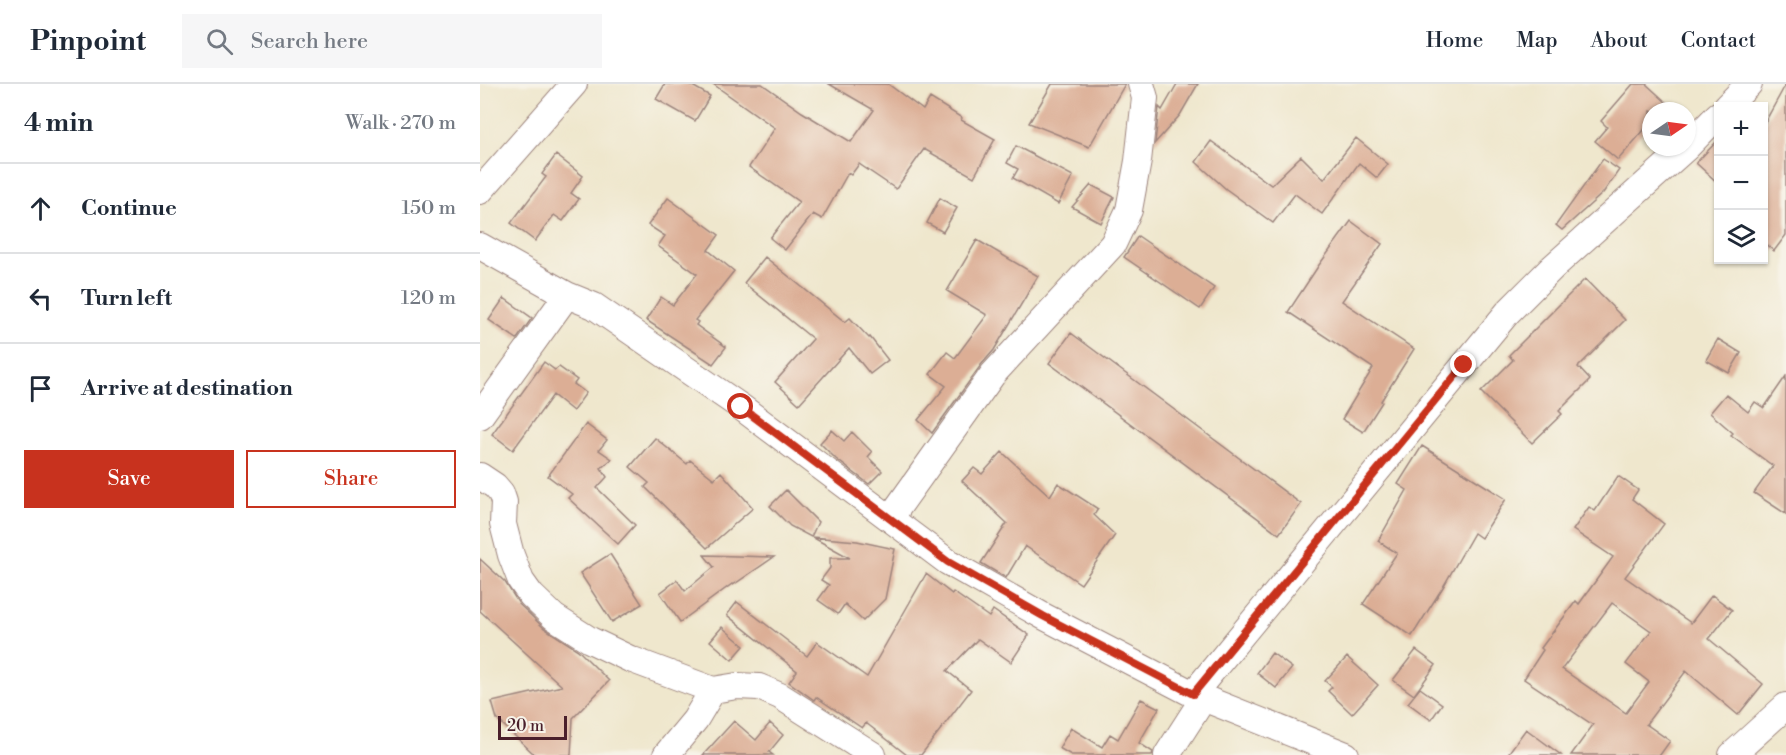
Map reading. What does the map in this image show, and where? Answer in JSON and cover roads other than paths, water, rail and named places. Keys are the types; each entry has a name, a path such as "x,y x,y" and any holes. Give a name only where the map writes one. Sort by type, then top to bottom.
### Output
{"street":[{"path":"480,191 574,84"},
{"path":"891,517 993,374 1113,244 1129,210 1138,161 1145,98 1141,84"},
{"path":"1731,102 1749,84"},
{"path":"1696,138 1714,120"},
{"path":"1167,755 1198,697 1508,312 1553,267 1677,156"},
{"path":"480,246 567,295 594,306 741,407 891,517 948,562 1043,616 1198,697 1346,755"},
{"path":"480,416 567,295"},
{"path":"480,476 501,493 504,502 503,524 521,581 531,595 554,617 590,640 630,659 713,690 737,686 759,687 780,696 873,755"},
{"path":"666,755 695,720 713,690"},
{"path":"1732,755 1786,706"}]}
